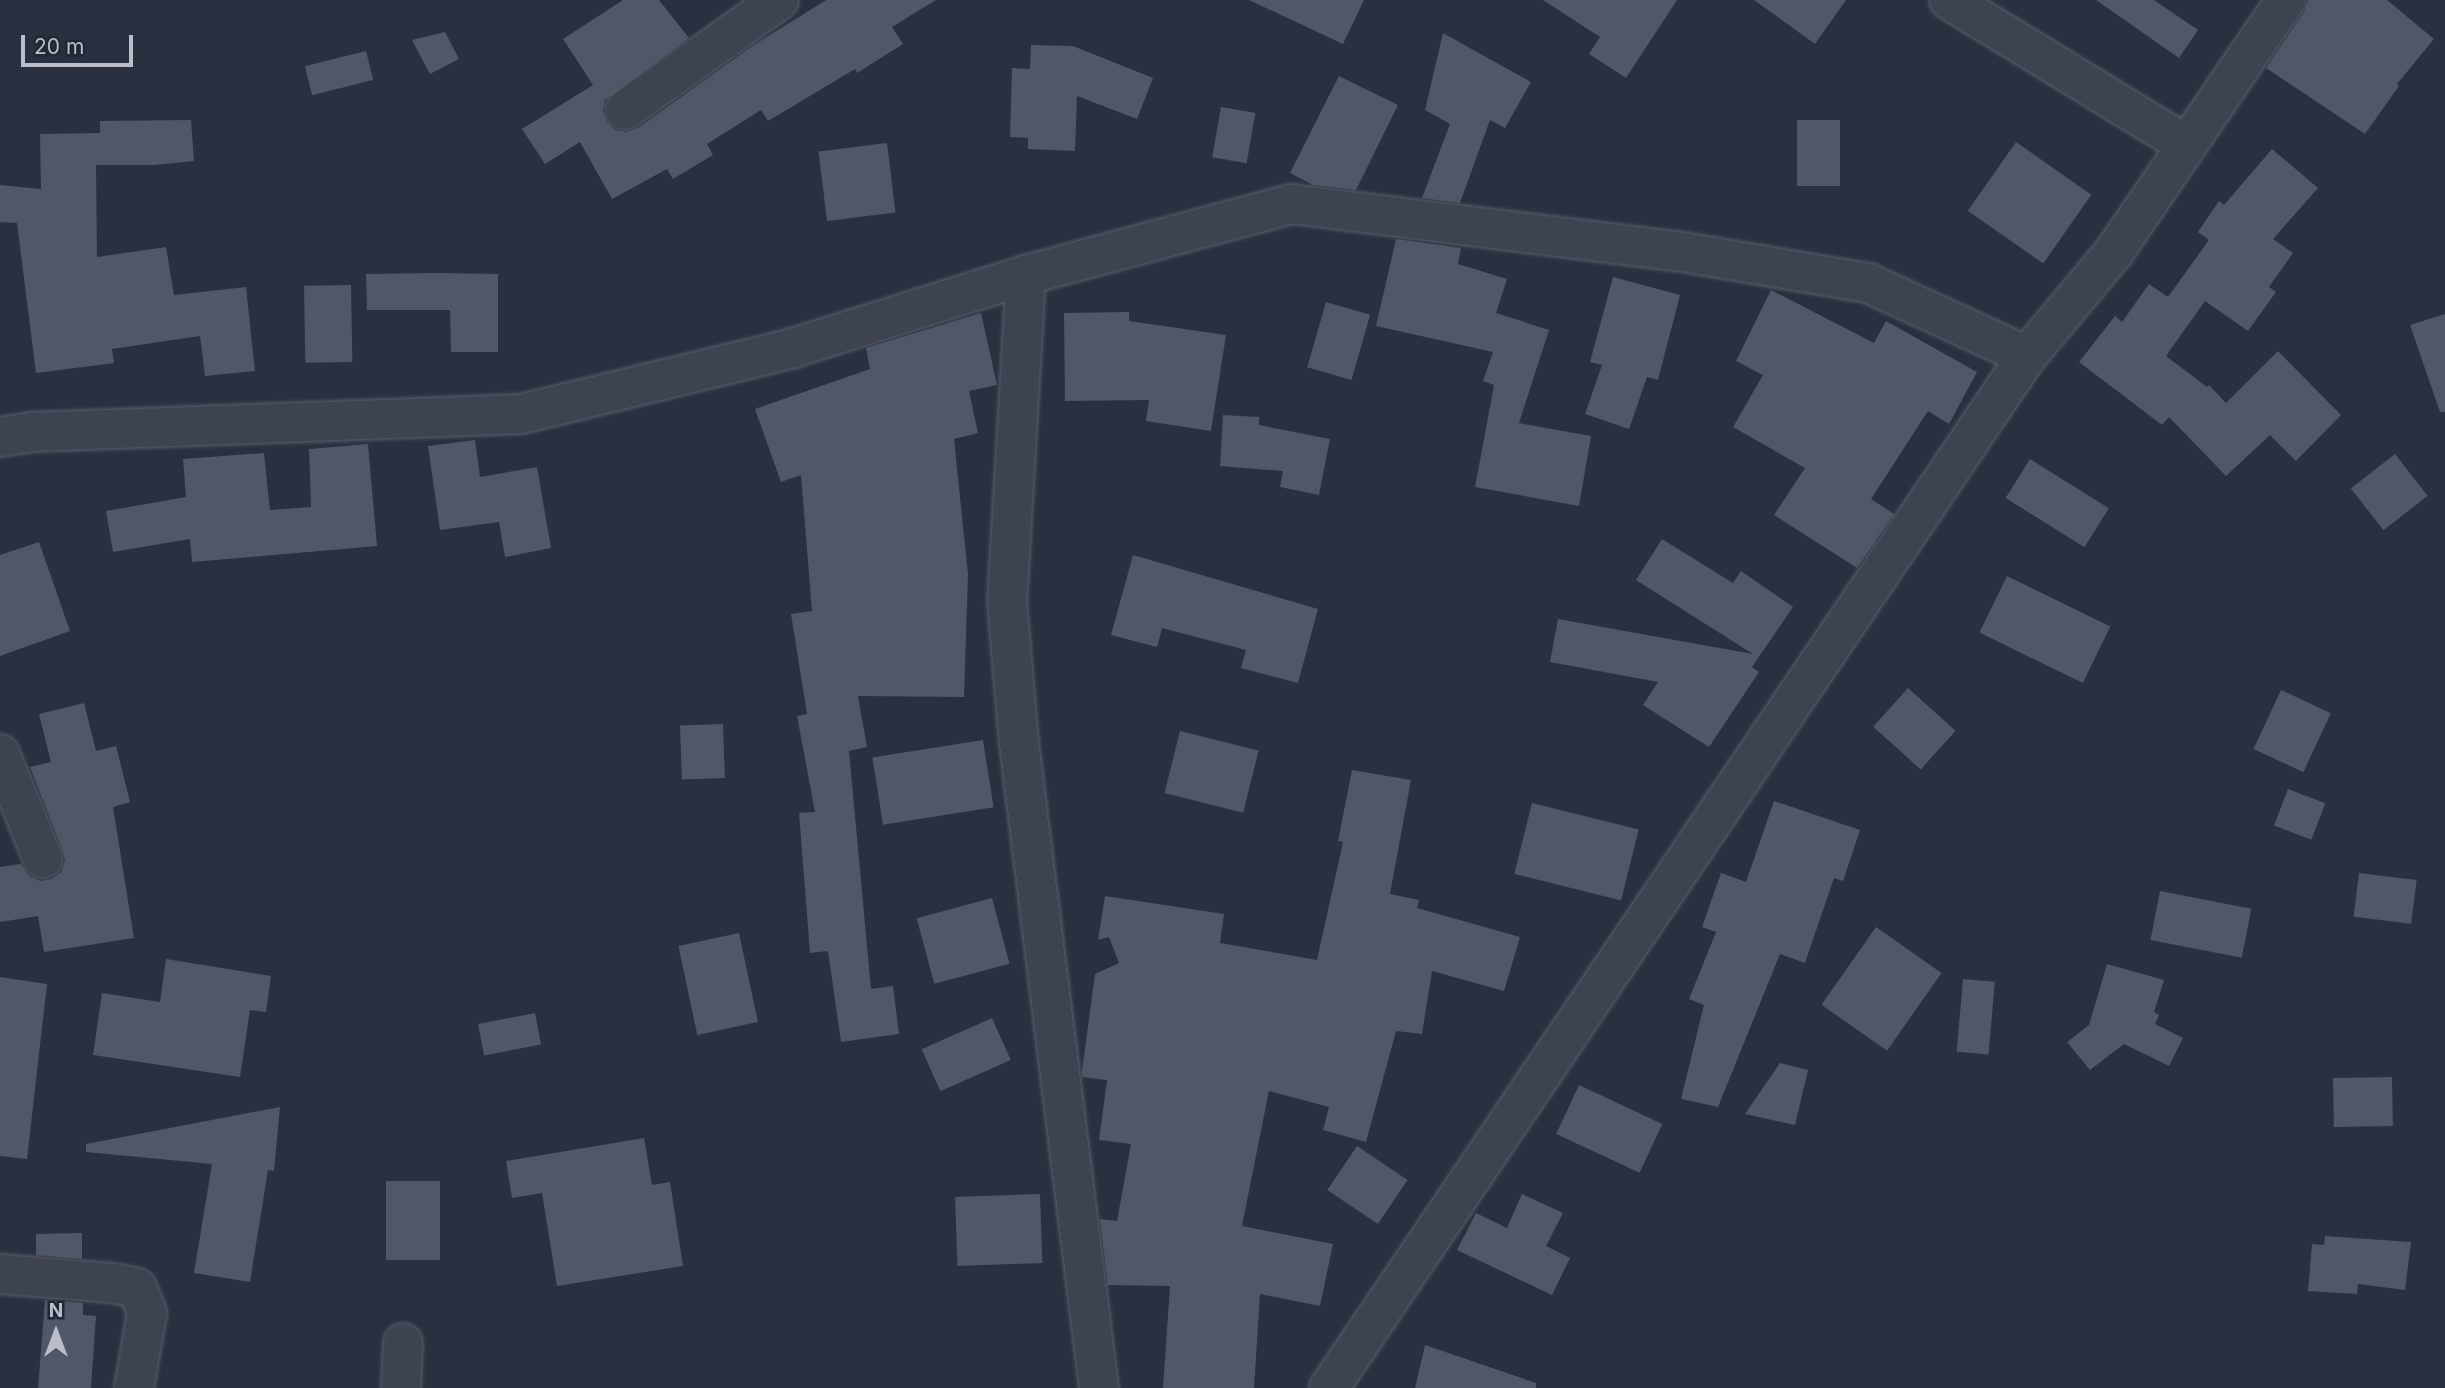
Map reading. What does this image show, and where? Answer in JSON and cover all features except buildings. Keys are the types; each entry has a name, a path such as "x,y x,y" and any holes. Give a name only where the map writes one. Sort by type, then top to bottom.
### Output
{"street":[{"path":"625,110 779,0"},
{"path":"1949,0 2185,144"},
{"path":"1329,1388 2027,356 2113,252 2286,0"},
{"path":"0,437 31,432 521,414 793,348 1026,275 1291,204 1676,251 1868,283 2027,356"},
{"path":"1026,275 1007,601 1019,743 1099,1388"},
{"path":"0,754 43,859"},
{"path":"0,1274 112,1283 137,1288 147,1313 134,1388"},
{"path":"401,1388 403,1343"}]}
